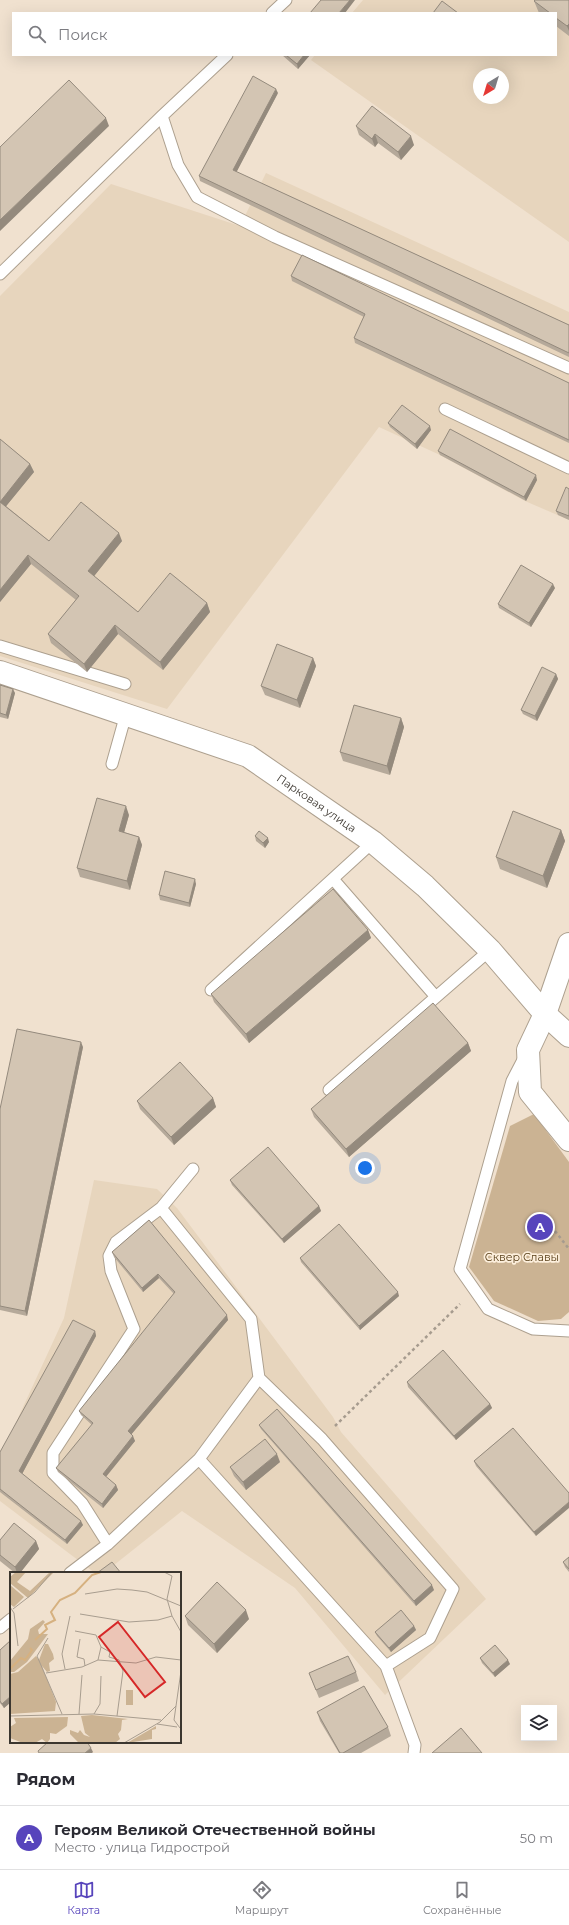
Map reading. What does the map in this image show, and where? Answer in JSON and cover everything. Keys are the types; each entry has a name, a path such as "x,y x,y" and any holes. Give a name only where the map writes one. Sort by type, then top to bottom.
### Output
{"street":[{"name":"Парковая улица","path":"0,672 248,756 373,842 425,886 490,950 545,1014 569,1036"},
{"path":"569,944 545,1014 528,1050 530,1092 569,1140"}],"lane":[{"path":"273,12 286,0"},
{"path":"0,274 162,116 226,56"},
{"path":"162,116 178,166 197,197 275,237 569,368"},
{"path":"445,409 569,468"},
{"path":"0,646 125,684"},
{"path":"112,764 126,714"},
{"path":"211,990 373,842"},
{"path":"333,879 436,997"},
{"path":"329,1090 490,950"},
{"path":"528,1050 512,1081 460,1269 488,1309 534,1329 569,1331"},
{"path":"108,1544 82,1503 53,1473 53,1453 134,1329 111,1271 109,1256 116,1242 161,1208 193,1169"},
{"path":"161,1208 251,1319 258,1378 322,1439 453,1589 430,1638 386,1666"},
{"path":"71,1572 108,1544 199,1459 258,1378"},
{"path":"199,1459 386,1666 415,1745 414,1753"},
{"path":"0,1628 10,1620"}],"path":[{"path":"555,1231 569,1249"},
{"path":"322,1439 475,1290"}],"shaded area":[{"path":"363,0 569,0 569,242 311,60 314,56 557,56 557,12 353,12"},
{"path":"266,173 569,312 569,520 525,501 440,455 379,427 167,709 0,656 0,296 111,184 240,226"},
{"path":"94,1180 157,1189 177,1208 333,1417 341,1432 486,1599 385,1695 295,1588 182,1511 105,1572 94,1572 0,1501 0,1457 64,1318"}],"green space":[{"name":"Сквер Славы","path":"534,1114 569,1162 569,1312 561,1319 538,1321 494,1301 469,1267 510,1126"}],"building":[{"path":"321,0 350,0 340,12 311,12"},
{"path":"569,0 569,24 567,26 557,19 557,12 549,12 534,1"},
{"path":"442,1 457,12 434,12"},
{"path":"287,56 303,56 297,64"},
{"path":"253,76 276,89 233,170 569,325 569,353 199,176"},
{"path":"69,80 106,118 0,220 0,147"},
{"path":"372,106 411,136 398,152 375,134 372,139 356,126"},
{"path":"302,255 569,383 569,440 354,338 365,314 291,276"},
{"path":"402,405 430,426 415,444 388,423"},
{"path":"450,429 536,475 524,497 438,451"},
{"path":"0,439 30,464 0,502"},
{"path":"566,487 569,489 569,516 556,511"},
{"path":"0,502 49,541 81,502 119,533 88,571 138,612 170,573 207,603 160,662 115,625 84,664 48,634 79,596 28,555 0,590"},
{"path":"521,565 553,584 529,623 498,604"},
{"path":"277,644 313,658 297,700 261,686"},
{"path":"542,667 556,674 535,716 521,710"},
{"path":"0,685 13,689 6,715 0,713"},
{"path":"354,705 401,718 387,766 340,752"},
{"path":"97,798 126,806 119,831 139,837 127,881 77,868"},
{"path":"513,811 561,830 543,876 496,857"},
{"path":"259,831 268,838 263,843 255,836"},
{"path":"165,871 195,879 189,903 159,895"},
{"path":"333,889 368,930 246,1034 211,994"},
{"path":"433,1003 468,1043 346,1149 311,1109"},
{"path":"17,1029 81,1042 25,1311 0,1306 0,1109"},
{"path":"180,1062 213,1098 171,1137 137,1101"},
{"path":"268,1147 319,1206 282,1239 230,1180"},
{"path":"149,1220 227,1315 128,1431 133,1436 103,1474 116,1485 102,1504 56,1468 93,1423 79,1411 175,1292 158,1274 142,1288 112,1252"},
{"path":"339,1224 398,1292 359,1326 300,1258"},
{"path":"73,1320 95,1331 19,1471 81,1521 65,1540 0,1489 0,1452"},
{"path":"443,1350 490,1404 454,1436 407,1382"},
{"path":"277,1409 432,1585 414,1601 259,1425"},
{"path":"513,1428 569,1493 569,1502 534,1532 474,1461"},
{"path":"265,1439 277,1454 243,1482 230,1467"},
{"path":"14,1523 36,1541 15,1567 0,1555 0,1540"},
{"path":"569,1557 569,1569 563,1562"},
{"path":"112,1562 120,1572 98,1572"},
{"path":"217,1582 246,1610 214,1644 185,1616"},
{"path":"401,1610 414,1626 389,1648 375,1632"},
{"path":"10,1641 10,1697 2,1704 0,1701 0,1650"},
{"path":"495,1645 508,1660 493,1673 480,1658"},
{"path":"348,1656 356,1672 316,1690 309,1673"},
{"path":"364,1686 388,1727 343,1753 340,1753 317,1712"},
{"path":"461,1728 482,1753 432,1753"},
{"path":"47,1743 88,1743 91,1748 85,1753 39,1753 38,1751"}],"place":[{"name":"Героям Великой Отечественной войны","path":"540,1227"}]}
